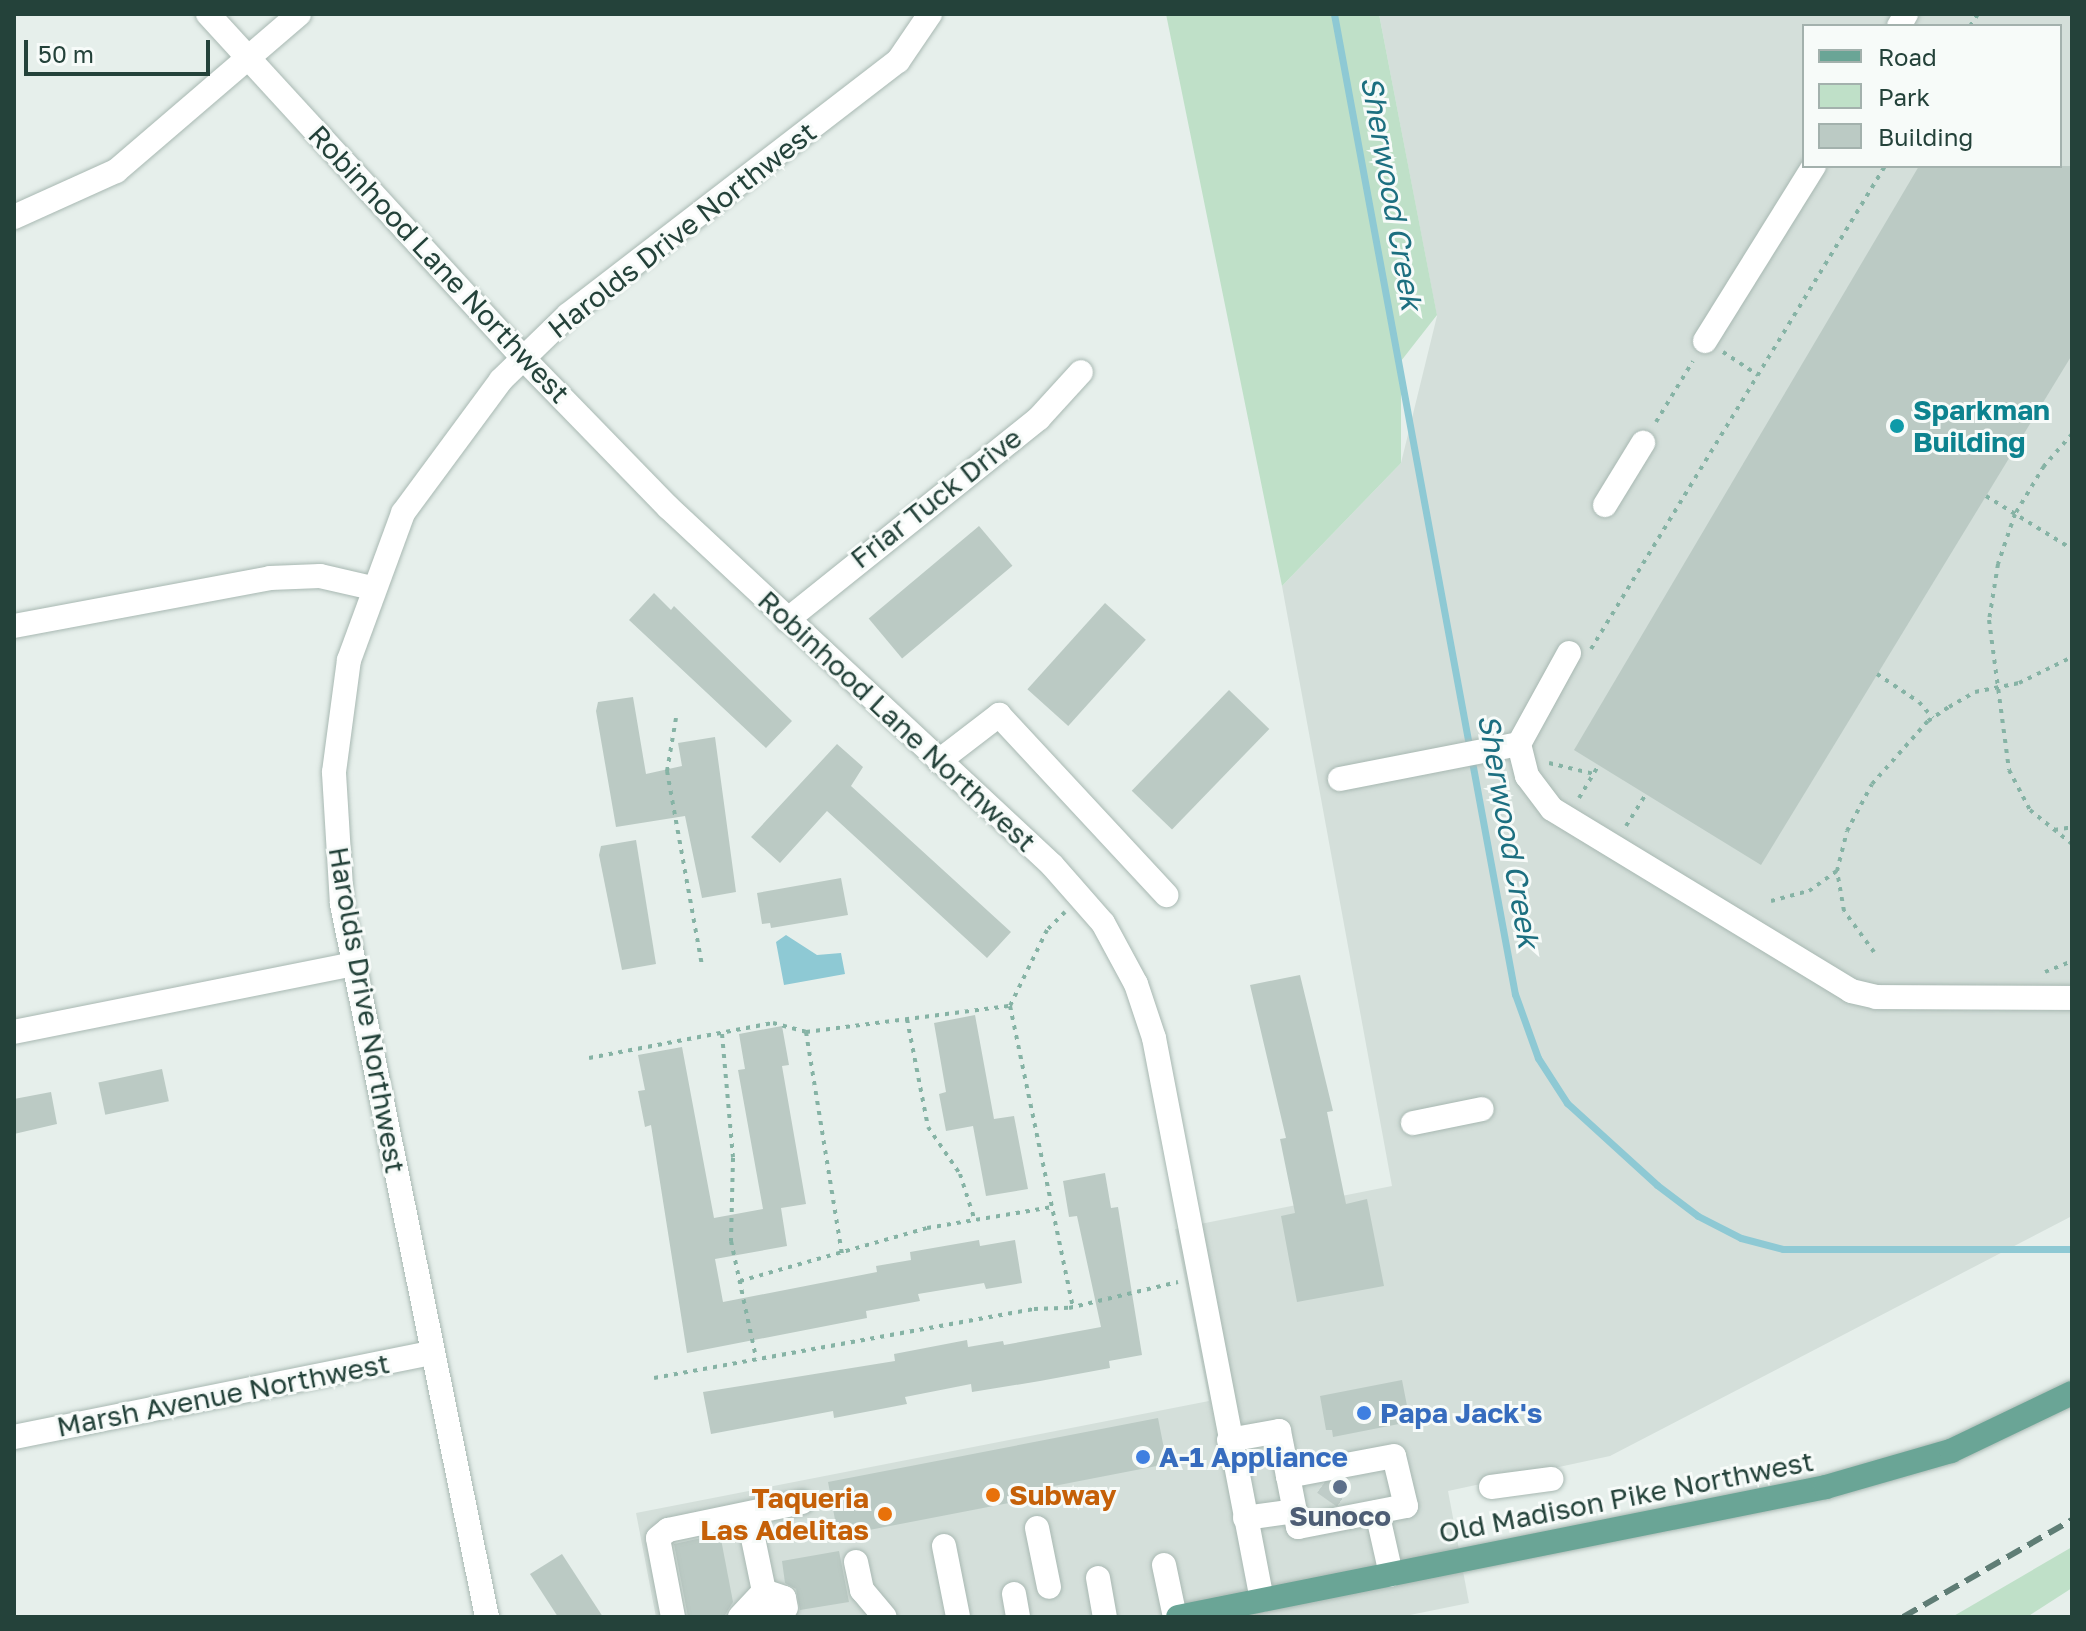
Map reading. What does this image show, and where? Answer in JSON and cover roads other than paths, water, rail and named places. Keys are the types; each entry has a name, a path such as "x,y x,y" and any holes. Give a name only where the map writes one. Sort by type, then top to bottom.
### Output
{"main road":[{"name":"Old Madison Pike Northwest","path":"1176,1617 1871,1476 1985,1437 2072,1393"}],"street":[{"name":"Robinhood Lane Northwest","path":"208,14 522,357 787,620 1082,896 1115,942 1143,1000 1262,1600"},
{"path":"14,217 116,171 299,14"},
{"name":"Harolds Drive Northwest","path":"487,1617 353,964 336,853 335,745 349,660 372,588 416,491 522,357 568,315 898,61 930,14"},
{"path":"1705,341 1813,168"},
{"name":"Friar Tuck Drive","path":"787,620 815,592 1039,418 1081,372"},
{"path":"1605,505 1643,443"},
{"path":"14,626 270,578 320,576 372,588"},
{"path":"1340,779 1507,746 1577,656"},
{"path":"939,761 999,715 1166,895"},
{"path":"1507,746 1552,809 1832,982 1876,997 2072,998"},
{"path":"14,1032 353,964"},
{"path":"1413,1123 1482,1109"},
{"name":"Marsh Avenue Northwest","path":"14,1437 431,1353"},
{"path":"1229,1440 1279,1431 1307,1477"},
{"path":"1394,1456 1406,1506 1365,1509 1298,1527 1295,1511 1307,1477 1394,1456"},
{"path":"1491,1487 1551,1479"},
{"path":"673,1617 658,1538 668,1530 802,1502"},
{"path":"1365,1509 1391,1574"},
{"path":"1245,1518 1295,1511"},
{"path":"740,1617 773,1603 748,1514"},
{"path":"1037,1528 1049,1587"},
{"path":"944,1546 958,1617"},
{"path":"856,1562 862,1590 885,1617"},
{"path":"1164,1565 1176,1617"},
{"path":"1098,1578 1105,1617"}],"water":[{"path":"786,935 817,955 841,953 845,974 784,985 776,942"}],"waterway":[{"name":"Sherwood Creek","path":"1334,14 1515,994 1538,1058 1567,1103 1657,1185 1698,1216 1741,1238 1783,1249 2070,1249"}],"tunnel":[{"path":"1324,1483 1351,1502"}],"railway":[{"path":"1903,1617 2072,1520"}],"place":[{"name":"Sparkman Building","path":"1897,426"},
{"name":"Papa Jack's","path":"1364,1413"},
{"name":"A-1 Appliance","path":"1143,1457"},
{"name":"Sunoco","path":"1340,1487"},
{"name":"Subway","path":"993,1495"},
{"name":"Taqueria Las Adelitas","path":"885,1514"}]}
